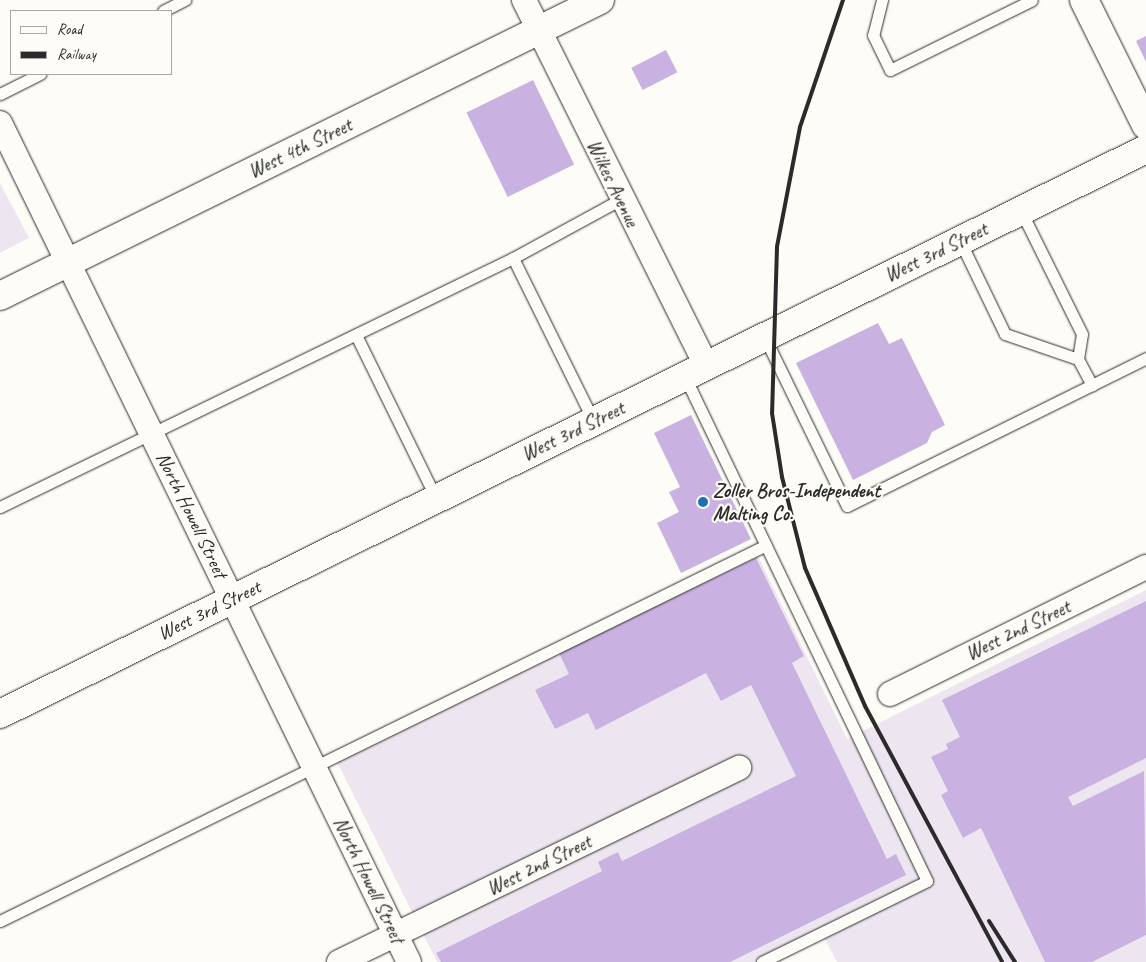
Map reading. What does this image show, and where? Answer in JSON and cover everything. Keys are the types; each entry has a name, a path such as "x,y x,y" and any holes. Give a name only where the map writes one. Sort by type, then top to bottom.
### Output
{"main road":[{"name":"West 4th Street","path":"0,296 600,0"},
{"path":"1084,0 1146,125"},
{"name":"West 3rd Street","path":"0,714 1146,149"}],"street":[{"name":"Wilkes Avenue","path":"524,0 621,199 695,370"},
{"name":"North Howell Street","path":"0,123 234,598 313,766 409,962"},
{"name":"West 2nd Street","path":"890,694 1146,567"},
{"name":"West 2nd Street","path":"339,962 739,768"}],"lane":[{"path":"165,10 185,0"},
{"path":"882,0 873,35 890,70 1032,0"},
{"path":"0,94 38,75"},
{"path":"0,507 151,431 513,258 621,199"},
{"path":"1021,211 1082,334 1078,360 1092,385"},
{"path":"960,241 1005,334 1078,360"},
{"path":"513,258 593,420"},
{"path":"356,334 436,498"},
{"path":"764,336 847,506 1146,358"},
{"path":"695,370 766,545 927,882 762,962"},
{"path":"0,922 313,766 766,545"}],"shaded area":[{"path":"0,183 29,238 0,253"},
{"path":"757,554 847,739 1146,590 1146,962 837,962 820,930 754,962 437,962 334,756"}],"building":[{"path":"1146,36 1146,62 1136,41"},
{"path":"666,50 677,72 643,90 631,68"},
{"path":"533,80 574,164 508,197 466,112"},
{"path":"878,323 889,344 902,338 945,425 932,432 927,443 853,480 796,363"},
{"name":"Zoller Bros-Independent Malting Co.","path":"691,415 751,539 681,573 657,523 679,512 669,492 680,487 654,433"},
{"path":"756,558 804,656 792,663 887,859 896,854 906,875 730,962 441,962 436,953 602,871 598,862 618,852 622,861 796,776 751,685 721,701 706,673 596,730 588,713 555,729 535,690 569,674 559,653"},
{"path":"1146,601 1146,758 1068,797 1073,806 1144,771 1146,935 1092,962 1045,962 981,828 963,838 941,795 948,791 931,757 948,749 946,744 960,737 942,700"}],"railway":[{"path":"843,0 800,127 777,247 772,413 782,477 805,568 865,706 1002,962"},
{"path":"989,921 1015,962"}],"place":[{"name":"Zoller Bros-Independent Malting Co.","path":"703,502"}]}
